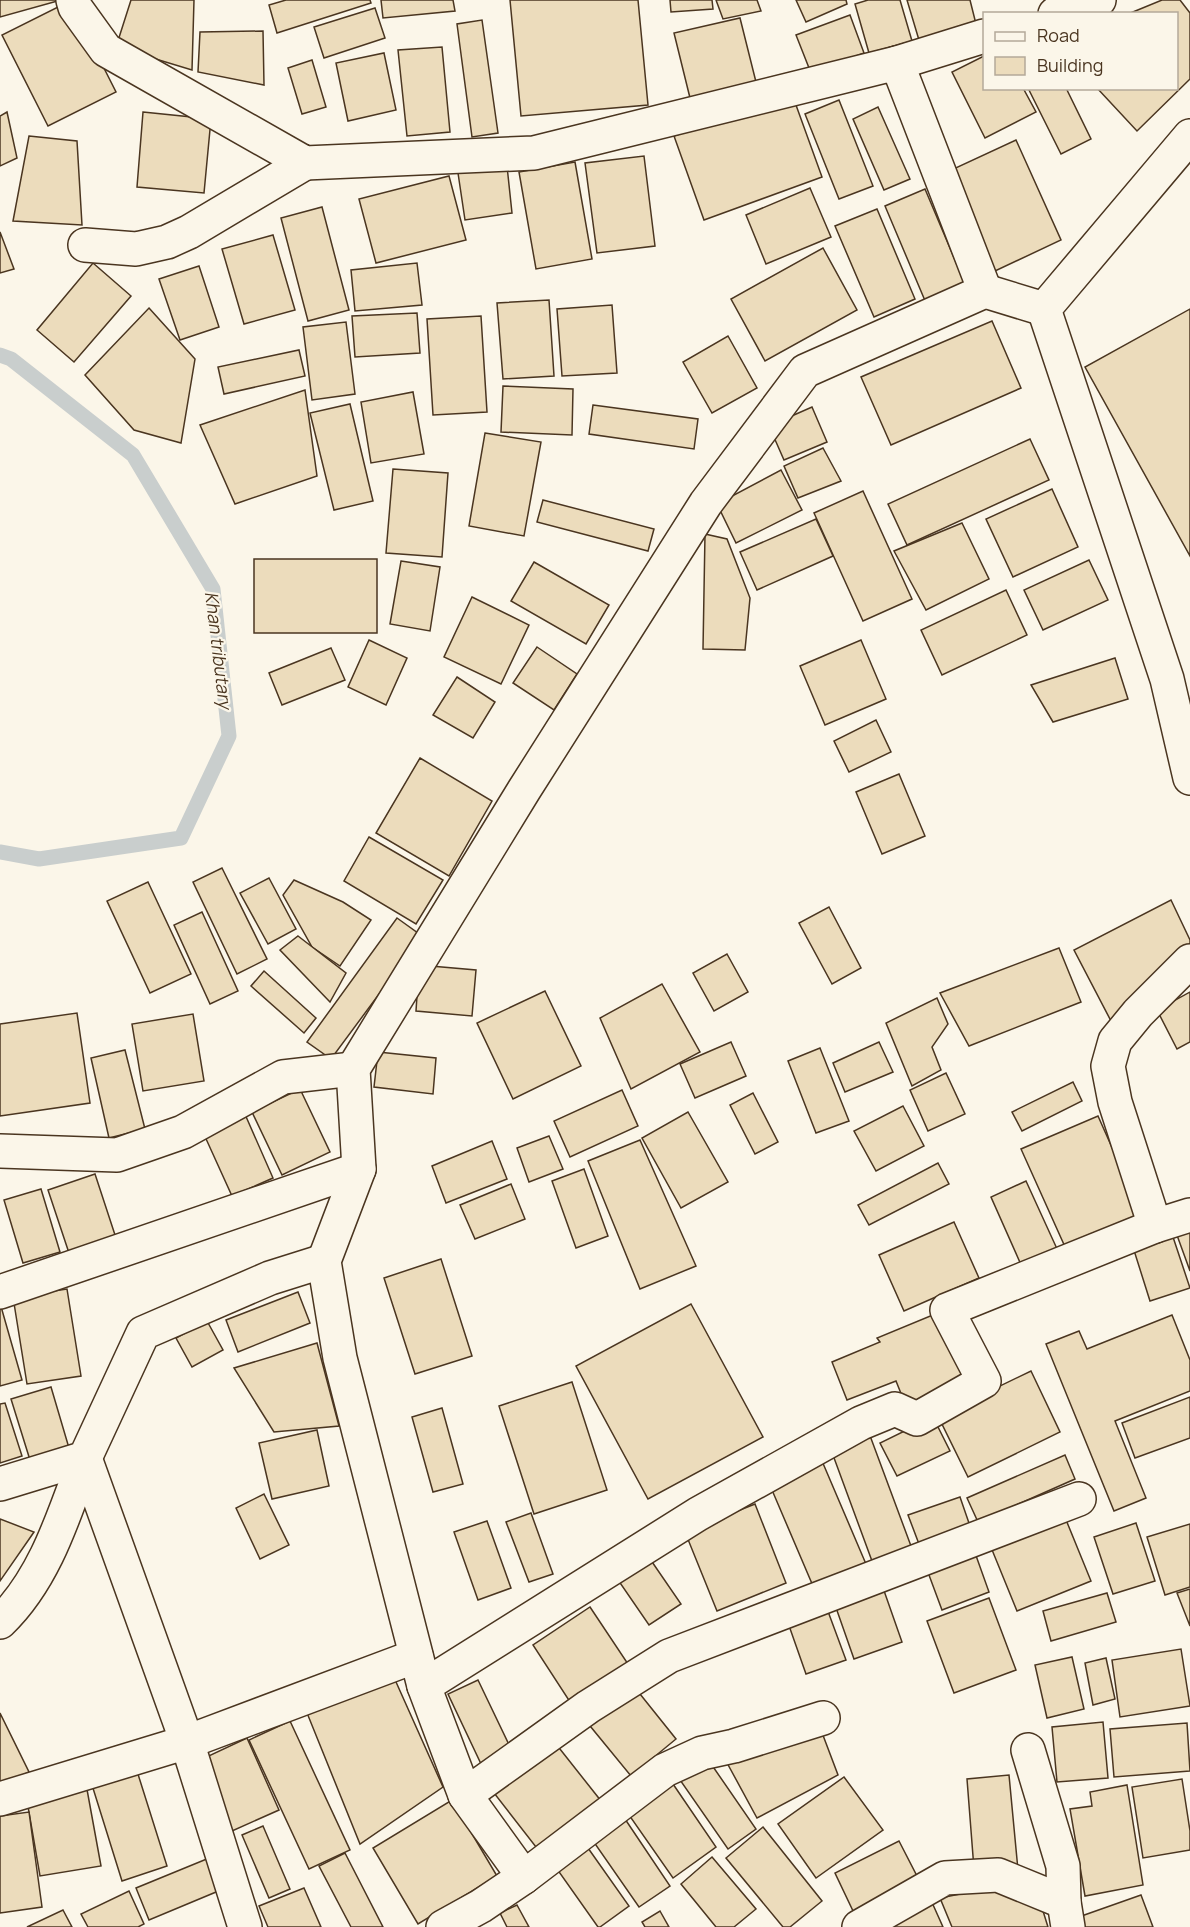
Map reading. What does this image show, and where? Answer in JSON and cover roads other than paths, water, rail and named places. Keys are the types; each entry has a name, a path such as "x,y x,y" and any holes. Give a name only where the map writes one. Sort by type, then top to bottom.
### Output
{"street":[{"path":"73,0 75,7 106,50 305,164"},
{"path":"1061,12 1099,0"},
{"path":"85,245 136,249 167,242 189,232 305,164 534,153 897,63 983,36"},
{"path":"897,63 985,291"},
{"path":"1044,309 1190,136"},
{"path":"524,1877 465,1795 420,1671 340,1358 324,1261 359,1169 353,1069 524,790 706,503 805,371 985,291 1044,309"},
{"path":"1044,309 1178,673 1190,778"},
{"path":"1155,1226 1116,1102 1108,1066 1115,1041 1138,1013 1190,961"},
{"path":"0,1151 117,1155 183,1132 283,1077 353,1069"},
{"path":"0,1292 359,1169"},
{"path":"0,1799 420,1671 861,1423 895,1409 917,1419 984,1381 947,1310 1155,1226 1190,1215"},
{"path":"0,1622 32,1583 52,1546 85,1458 143,1333 270,1278 324,1261"},
{"path":"0,1484 85,1458"},
{"path":"85,1458 187,1742 245,1927"},
{"path":"465,1795 588,1707 669,1656 1079,1499"},
{"path":"443,1927 481,1906 524,1877 665,1770 702,1753 734,1746 823,1718"},
{"path":"1028,1750 1063,1866 1066,1914"},
{"path":"859,1927 945,1878 998,1875 1066,1914"}],"waterway":[{"name":"Khan tributary","path":"0,355 11,359 133,455 213,589 229,736 181,838 39,859 0,852"}]}
